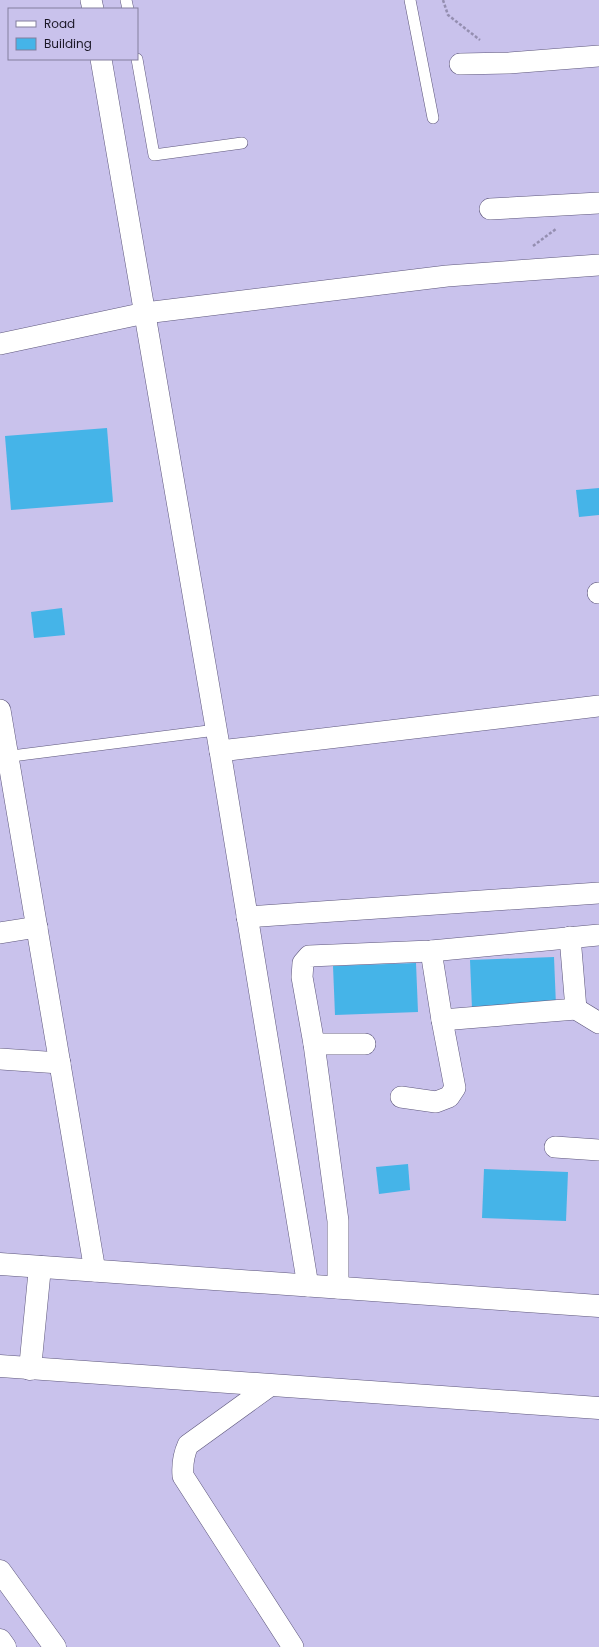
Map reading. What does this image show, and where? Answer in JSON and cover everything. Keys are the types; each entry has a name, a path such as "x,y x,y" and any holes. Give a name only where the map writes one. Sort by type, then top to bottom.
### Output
{"main road":[{"path":"0,1264 599,1306"},
{"path":"30,1369 40,1267"},
{"path":"0,1366 599,1408"},
{"path":"0,1571 55,1647"},
{"path":"0,1640 5,1647"}],"street":[{"path":"460,64 509,63 599,56"},
{"path":"101,60 220,751 308,1286"},
{"path":"490,209 599,203"},
{"path":"0,344 145,313 447,276 599,265"},
{"path":"220,751 599,706"},
{"path":"0,710 4,757 37,928 95,1271"},
{"path":"247,917 599,893"},
{"path":"0,933 37,928"},
{"path":"338,1288 338,1221 314,1044 302,977 303,963 309,956 431,951 599,935"},
{"path":"570,937 576,1009"},
{"path":"400,1097 436,1102 449,1098 455,1088 431,951"},
{"path":"442,1020 576,1009 599,1023"},
{"path":"314,1044 365,1044"},
{"path":"0,1059 60,1063"},
{"path":"555,1147 599,1150"},
{"path":"271,1385 188,1445 182,1467 183,1476 293,1647"}],"lane":[{"path":"410,0 433,118"},
{"path":"136,60 154,155 242,143"},
{"path":"4,757 216,730"}],"path":[{"path":"443,0 448,15 509,63"},
{"path":"528,250 559,227"}],"building":[{"path":"107,428 113,502 11,510 5,436"},
{"path":"599,488 599,515 579,517 576,490"},
{"path":"62,608 65,635 34,638 31,612"},
{"path":"554,957 556,1006 472,1009 470,960"},
{"path":"416,963 418,1012 335,1015 333,966"},
{"path":"408,1164 410,1190 379,1194 376,1167"},
{"path":"484,1169 568,1172 566,1221 482,1218"}]}
